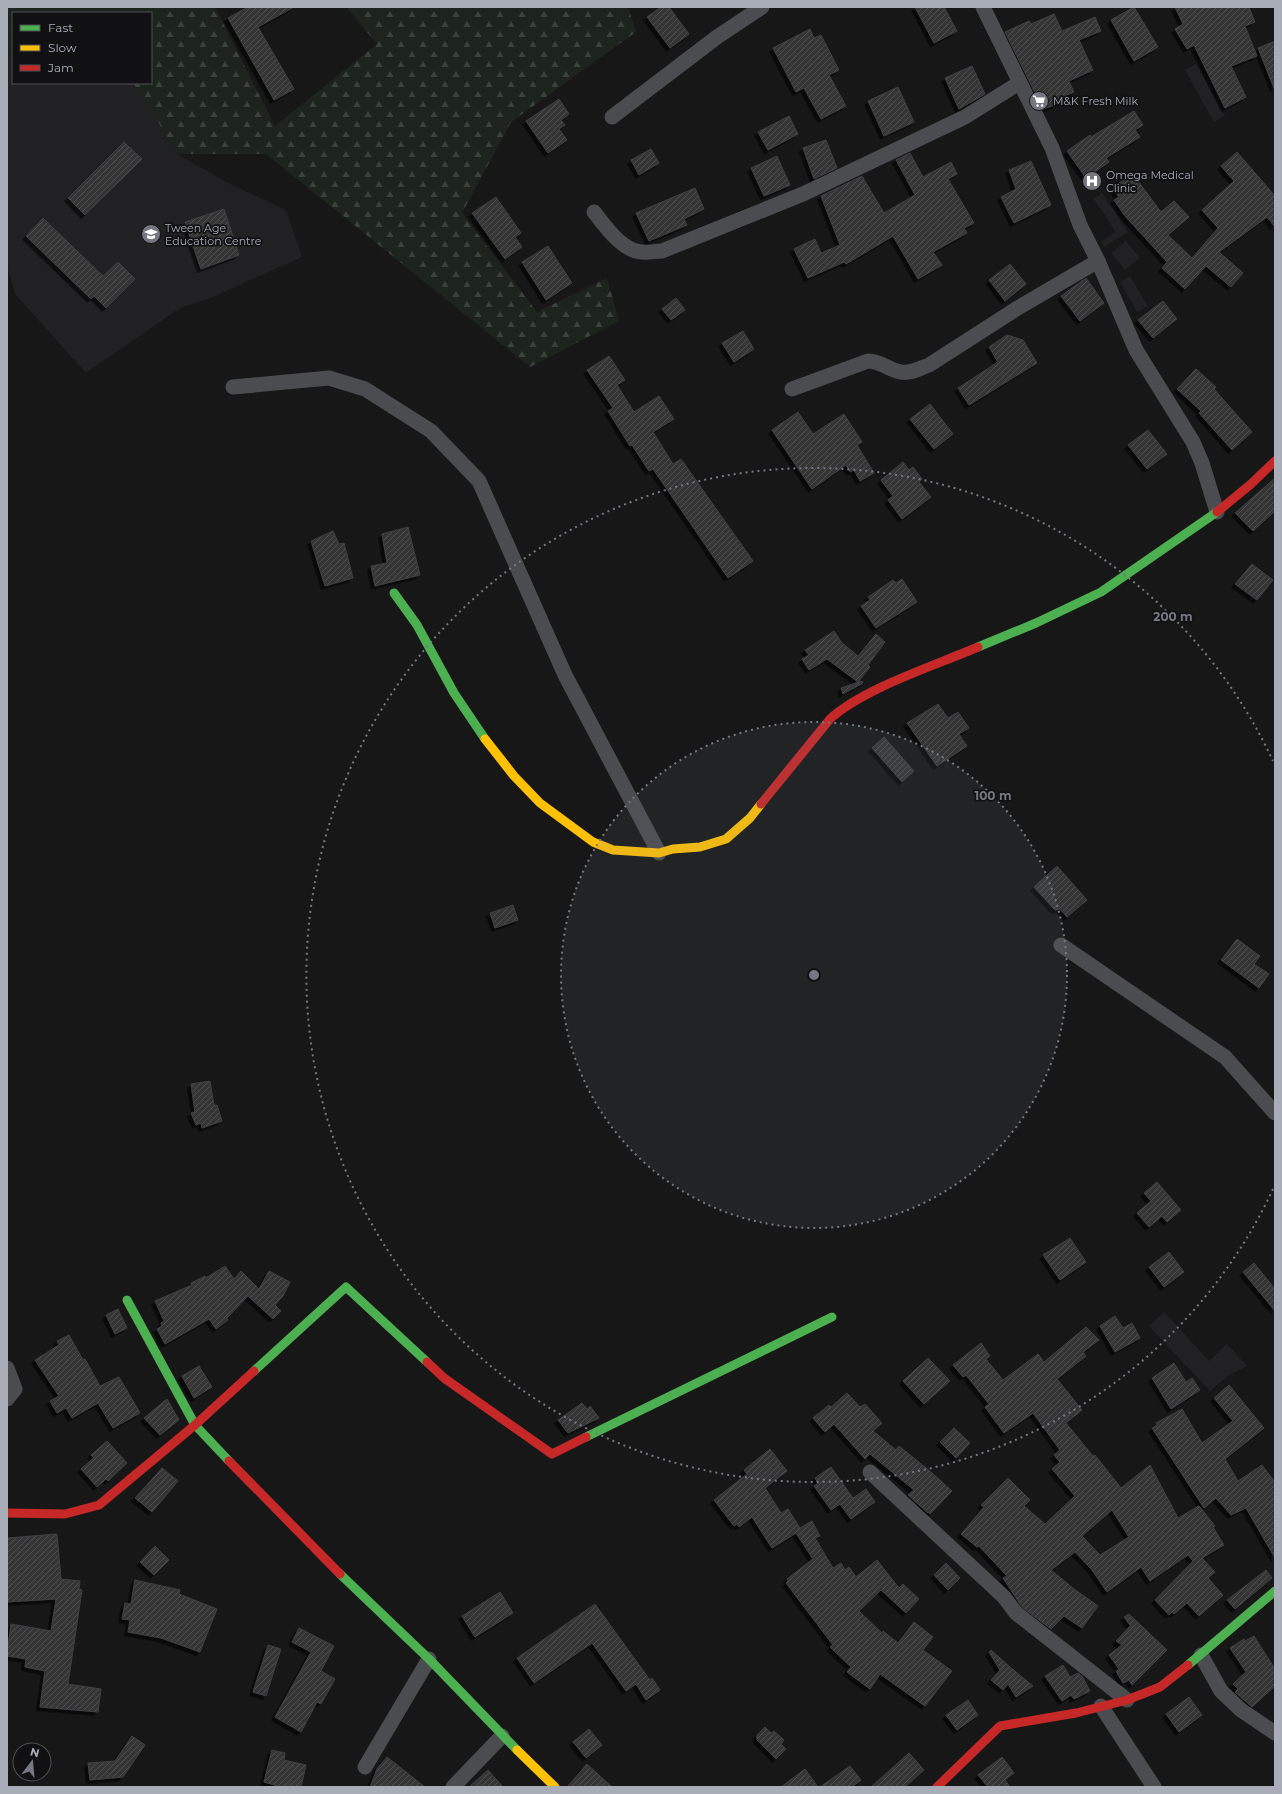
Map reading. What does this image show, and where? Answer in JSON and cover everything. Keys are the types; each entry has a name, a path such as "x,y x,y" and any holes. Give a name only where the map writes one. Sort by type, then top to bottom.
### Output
{"street":[{"path":"983,7 1052,148 1080,225 1098,261 1136,350 1193,442 1202,463 1217,512"},
{"path":"612,117 717,37 758,8"},
{"path":"594,212 606,227 627,247 641,252 662,251 803,194 966,117 1019,83"},
{"path":"792,389 868,362 876,362 901,372 913,371 929,365 1016,309 1098,261"},
{"path":"233,387 329,378 365,389 431,431 479,481 565,675 659,853"},
{"path":"394,593 417,625 454,693 484,738 514,776 540,803 593,842 613,850 659,853 673,849 700,847 726,840 750,818 830,718 842,708 878,689 1036,623 1101,592 1217,512 1251,484 1275,461"},
{"path":"1061,945 1225,1057 1275,1113"},
{"path":"7,1513 65,1514 99,1505 195,1425 346,1287 444,1378 552,1454 832,1317"},
{"path":"127,1300 195,1425 313,1548 429,1659 502,1736 555,1787"},
{"path":"7,1368 15,1389 7,1399"},
{"path":"870,1472 1004,1597 1016,1614 1127,1700"},
{"path":"937,1787 1000,1726 1051,1716 1076,1714 1127,1700 1160,1687 1201,1655 1275,1591"},
{"path":"1201,1655 1221,1691 1241,1710 1275,1733"},
{"path":"365,1767 429,1659"},
{"path":"1101,1706 1154,1787"},
{"path":"453,1787 502,1736"}],"shaded area":[{"name":"Tween Age Education Centre","path":"12,54 12,84 133,84 140,90 177,154 228,183 286,210 302,257 208,299 180,308 86,373 15,294 7,266 7,58"},
{"path":"1196,64 1225,116 1214,122 1185,70"},
{"path":"1102,193 1128,232 1104,247 1101,242 1116,232 1094,199"},
{"path":"1126,241 1140,258 1125,270 1111,253"},
{"path":"1130,276 1148,306 1137,312 1120,282"},
{"path":"1164,1312 1209,1361 1227,1344 1247,1366 1228,1376 1210,1391 1149,1326"}],"green space":[{"path":"7,7 215,7 275,126 377,44 346,7 628,7 636,32 511,122 462,213 537,312 607,278 619,321 530,367 266,154 177,154 140,91 133,84 152,84 152,12 12,12 12,54 7,58"}],"building":[{"path":"248,7 294,7 258,27 294,89 274,100 228,18"},
{"path":"661,7 669,7 689,34 670,48 647,17"},
{"path":"915,7 944,7 957,31 934,43"},
{"path":"1134,7 1158,47 1134,61 1111,20"},
{"path":"1175,7 1249,7 1255,22 1245,26 1257,56 1231,66 1246,97 1225,108 1194,45 1187,49 1175,29 1183,24"},
{"path":"1054,14 1062,31 1095,17 1101,31 1079,40 1093,70 1069,81 1074,92 1057,99 1058,104 1043,109 1005,32 1029,21 1031,24"},
{"path":"810,29 814,38 821,35 839,70 829,75 846,106 821,119 804,88 796,92 773,48"},
{"path":"1275,41 1275,88 1274,88 1258,48"},
{"path":"972,66 985,94 959,109 945,78"},
{"path":"898,87 914,122 884,136 868,101"},
{"path":"559,99 569,114 561,120 565,125 559,129 567,140 548,153 526,121"},
{"path":"1134,111 1143,125 1135,130 1140,137 1106,158 1109,162 1086,178 1067,151 1090,135 1091,137"},
{"path":"789,116 798,134 768,150 758,132"},
{"path":"826,140 837,168 814,179 803,148"},
{"path":"124,142 142,159 85,215 68,198"},
{"path":"651,149 659,163 639,175 631,160"},
{"path":"1237,152 1275,196 1275,227 1267,217 1219,252 1243,273 1231,287 1206,266 1185,289 1162,268 1167,262 1125,216 1114,200 1119,197 1113,188 1132,173 1161,212 1174,201 1189,217 1168,235 1192,258 1218,228 1202,210 1234,181 1221,166"},
{"path":"910,153 923,177 951,162 957,174 948,179 974,223 964,228 967,233 933,252 942,265 918,279 893,236 846,264 844,262 808,278 794,249 815,239 821,253 840,245 821,196 862,176 884,213 915,195 896,160"},
{"path":"777,156 790,185 764,196 751,168"},
{"path":"1031,161 1051,205 1014,223 1001,197 1016,189 1009,170"},
{"path":"695,188 704,209 684,219 687,225 649,241 636,213"},
{"path":"496,197 521,233 515,237 522,247 505,259 472,213"},
{"path":"224,209 239,255 201,269 185,222"},
{"path":"43,218 103,276 118,262 135,279 106,308 94,296 91,299 26,236"},
{"path":"548,246 572,283 546,300 522,262"},
{"path":"1010,264 1026,284 1005,301 989,280"},
{"path":"1086,278 1104,303 1080,321 1061,296"},
{"path":"676,298 685,310 671,320 662,309"},
{"path":"1163,301 1177,319 1153,338 1138,320"},
{"path":"743,331 754,349 734,362 722,343"},
{"path":"1007,335 1023,340 1037,363 969,405 958,388 998,362 989,347"},
{"path":"609,356 625,380 617,385 634,412 659,396 674,419 653,432 673,464 681,459 753,561 728,578 653,469 649,471 632,445 630,446 608,411 613,408 587,370"},
{"path":"1196,369 1216,387 1214,389 1252,432 1232,450 1199,413 1201,411 1177,389"},
{"path":"930,404 953,434 934,449 910,419"},
{"path":"798,412 813,434 844,414 862,442 857,445 874,473 860,481 854,470 850,472 846,465 812,489 772,430"},
{"path":"1148,430 1167,454 1147,469 1128,445"},
{"path":"903,462 909,470 913,467 922,479 919,482 931,497 902,519 888,500 893,496 881,480"},
{"path":"1275,478 1275,511 1253,531 1235,513"},
{"path":"408,527 420,575 375,586 371,566 387,563 382,534"},
{"path":"333,531 339,544 344,543 353,578 325,586 311,541"},
{"path":"1252,564 1273,580 1257,600 1235,584"},
{"path":"902,579 917,602 876,628 861,606 870,600 868,597 893,580 896,583"},
{"path":"834,631 842,643 858,656 876,634 885,642 868,665 870,667 858,682 827,659 809,670 802,659 809,655 805,650"},
{"path":"862,681 863,683 843,694 841,688"},
{"path":"938,704 948,718 958,712 969,728 959,734 967,746 937,766 907,723"},
{"path":"884,737 914,771 902,782 872,748"},
{"path":"1057,866 1087,900 1067,917 1060,909 1055,910 1034,887"},
{"path":"513,905 518,920 495,928 490,913"},
{"path":"1237,939 1260,956 1254,964 1269,974 1259,988 1221,960"},
{"path":"210,1081 214,1105 217,1105 222,1121 202,1128 201,1123 196,1125 191,1113 195,1112 191,1084"},
{"path":"1157,1182 1181,1210 1167,1222 1162,1216 1149,1227 1137,1213 1151,1201 1144,1193"},
{"path":"1070,1238 1086,1262 1060,1280 1043,1255"},
{"path":"1169,1252 1184,1272 1164,1287 1149,1267"},
{"path":"1254,1263 1275,1289 1275,1311 1243,1272"},
{"path":"225,1266 234,1279 241,1271 259,1289 269,1271 290,1282 283,1296 275,1305 281,1311 273,1319 248,1296 227,1318 228,1320 216,1329 209,1319 165,1344 157,1329 162,1326 161,1323 164,1321 155,1301 192,1285 191,1283 205,1276 206,1278"},
{"path":"118,1309 127,1328 115,1334 106,1315"},
{"path":"1115,1316 1123,1328 1132,1323 1140,1338 1115,1352 1100,1326"},
{"path":"1086,1327 1099,1340 1083,1352 1086,1356 1057,1379 1082,1410 1066,1423 1093,1456 1095,1455 1121,1488 1150,1465 1178,1518 1199,1506 1215,1526 1213,1527 1224,1545 1202,1558 1215,1572 1208,1578 1223,1595 1199,1616 1187,1603 1174,1614 1172,1612 1169,1615 1155,1600 1193,1561 1188,1555 1150,1581 1141,1567 1107,1592 1092,1570 1075,1552 1051,1570 1098,1606 1082,1628 1064,1616 1051,1629 1022,1607 1003,1578 1007,1576 979,1546 977,1547 961,1534 984,1507 981,1505 1008,1478 1030,1500 1024,1506 1045,1524 1075,1496 1052,1469 1060,1462 1054,1455 1060,1450 1033,1413 1004,1433 985,1407 989,1404 966,1375 963,1377 953,1365 981,1343 990,1356 986,1359 1003,1380 1038,1354 1044,1362","holes":["1112,1510 1129,1537 1100,1555 1082,1536"]},
{"path":"69,1335 83,1360 85,1359 100,1386 119,1377 140,1413 113,1428 98,1403 72,1418 66,1408 57,1413 50,1401 59,1396 35,1360 59,1345 57,1341"},
{"path":"928,1358 950,1381 924,1404 903,1381"},
{"path":"1174,1363 1186,1382 1192,1378 1200,1390 1171,1409 1152,1378"},
{"path":"199,1366 212,1387 194,1398 182,1376"},
{"path":"1229,1385 1264,1428 1225,1459 1238,1481 1262,1465 1275,1482 1275,1558 1246,1508 1231,1515 1216,1498 1204,1508 1152,1428 1157,1425 1156,1423 1182,1409 1202,1443 1233,1421 1214,1398"},
{"path":"847,1393 860,1407 865,1404 882,1423 873,1431 896,1450 899,1446 952,1491 930,1514 908,1495 914,1490 870,1454 865,1459 834,1424 825,1432 813,1418 829,1405 831,1407"},
{"path":"167,1399 179,1420 160,1435 144,1418"},
{"path":"582,1403 587,1409 590,1406 599,1418 568,1433 558,1420"},
{"path":"954,1428 970,1443 956,1458 940,1442"},
{"path":"107,1441 127,1463 108,1481 106,1479 97,1487 81,1469 94,1458 91,1455"},
{"path":"770,1449 787,1471 765,1488 781,1513 788,1509 800,1528 812,1521 820,1536 815,1538 833,1568 841,1563 845,1570 849,1567 856,1577 877,1560 899,1588 903,1584 919,1599 906,1613 881,1590 859,1611 882,1633 883,1631 898,1643 914,1622 933,1637 923,1650 952,1671 925,1706 880,1674 870,1689 847,1672 851,1667 830,1647 833,1645 786,1583 788,1581 787,1579 813,1559 796,1533 772,1548 752,1517 739,1527 737,1524 734,1526 714,1500 747,1474 744,1470"},
{"path":"831,1467 853,1498 866,1489 875,1502 851,1519 840,1504 831,1510 814,1486 818,1483 815,1478"},
{"path":"162,1468 178,1481 152,1512 135,1498"},
{"path":"57,1534 61,1579 80,1581 79,1589 82,1590 68,1684 101,1689 98,1712 40,1707 45,1671 25,1667 26,1659 7,1656 11,1624 51,1631 56,1599 7,1602 7,1538"},
{"path":"155,1546 169,1560 154,1575 140,1562"},
{"path":"946,1563 960,1578 948,1590 934,1575"},
{"path":"1266,1570 1272,1578 1235,1609 1227,1600"},
{"path":"135,1580 180,1590 179,1594 217,1609 200,1652 161,1638 128,1632 130,1620 122,1619 125,1603 131,1604"},
{"path":"500,1592 513,1613 475,1637 462,1616"},
{"path":"595,1604 650,1680 652,1678 660,1690 646,1700 636,1684 626,1691 592,1643 534,1683 517,1658"},
{"path":"1129,1614 1167,1650 1132,1685 1129,1680 1123,1683 1116,1671 1119,1669 1109,1655 1122,1645 1116,1641 1129,1627 1132,1628 1124,1617"},
{"path":"299,1628 334,1646 321,1671 335,1679 321,1704 317,1702 301,1732 275,1717 311,1652 292,1642"},
{"path":"1254,1636 1275,1669 1275,1686 1252,1707 1235,1692 1238,1689 1233,1684 1246,1672 1230,1648 1244,1639 1245,1641"},
{"path":"268,1645 281,1649 266,1696 253,1692"},
{"path":"991,1650 1033,1686 1016,1697 1008,1684 1003,1690 991,1680 1000,1670 989,1652"},
{"path":"1063,1665 1070,1677 1078,1673 1082,1676 1090,1691 1074,1699 1071,1695 1062,1701 1045,1676"},
{"path":"1189,1697 1202,1715 1179,1732 1166,1714"},
{"path":"968,1700 978,1715 957,1730 946,1715"},
{"path":"765,1727 771,1733 774,1731 784,1740 781,1744 786,1749 776,1759 757,1740 757,1735"},
{"path":"589,1729 602,1745 586,1758 573,1742"},
{"path":"132,1736 145,1745 123,1777 90,1780 88,1763 115,1761"},
{"path":"272,1750 285,1753 284,1760 306,1765 301,1787 274,1787 275,1785 264,1782"},
{"path":"909,1753 924,1770 905,1787 871,1787"},
{"path":"387,1757 425,1787 370,1787 377,1769"},
{"path":"1002,1757 1014,1773 1005,1780 1010,1787 988,1787 978,1775"},
{"path":"587,1764 612,1787 567,1787"},
{"path":"850,1766 861,1780 852,1787 820,1787"},
{"path":"805,1769 818,1787 781,1787"},
{"path":"488,1770 503,1787 469,1787"}],"traffic: fast":[{"path":"978,647 1036,623 1101,592 1217,512"},
{"path":"394,593 417,625 454,693 485,739"},
{"path":"254,1371 346,1287 427,1362"},
{"path":"127,1300 195,1425 229,1461"},
{"path":"586,1437 832,1317"},
{"path":"340,1574 429,1659 517,1750"},
{"path":"1188,1665 1275,1591"}],"traffic: slow":[{"path":"485,739 514,776 540,803 593,842 613,850 659,853 673,849 700,847 726,839 750,818 761,804"},
{"path":"517,1750 555,1787"}],"traffic: jam":[{"path":"1217,512 1251,484 1275,461"},
{"path":"761,804 830,719 844,708 861,697 900,678 978,647"},
{"path":"427,1362 444,1378 552,1454 586,1437"},
{"path":"7,1513 65,1514 99,1505 195,1425 254,1371"},
{"path":"229,1461 340,1574"},
{"path":"937,1787 1000,1726 1076,1713 1127,1700 1160,1687 1188,1665"}],"place":[{"name":"M&K Fresh Milk","path":"1039,101"},
{"name":"Omega Medical Clinic","path":"1092,181"},
{"name":"Tween Age Education Centre","path":"151,234"}]}
